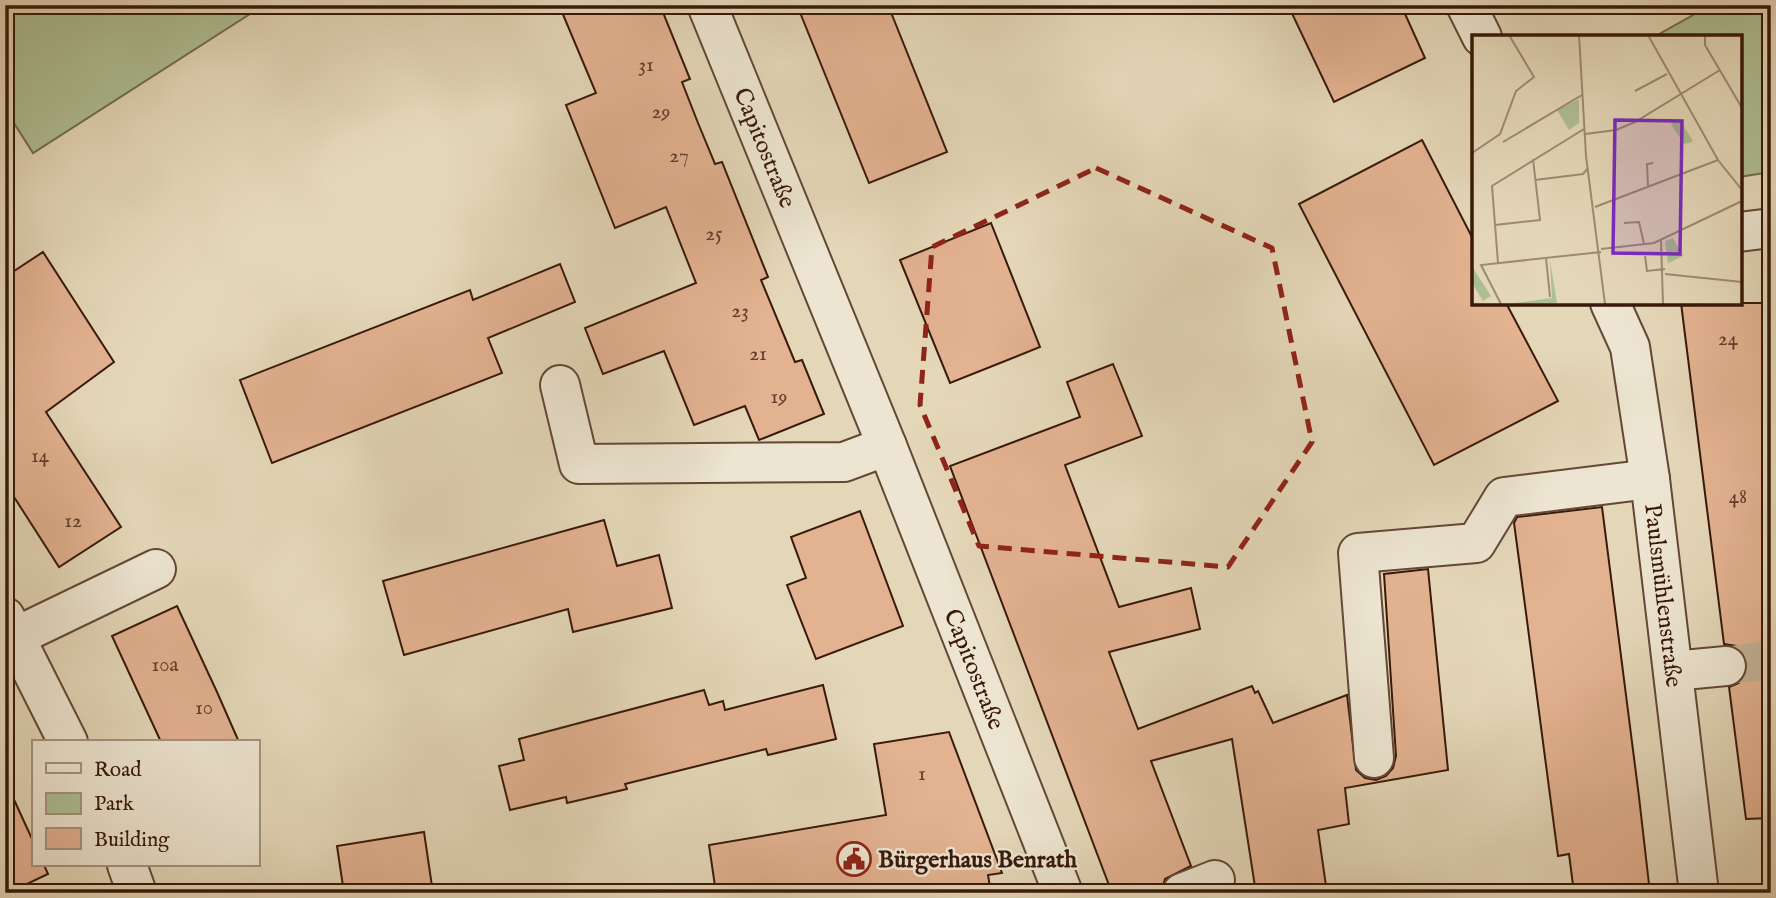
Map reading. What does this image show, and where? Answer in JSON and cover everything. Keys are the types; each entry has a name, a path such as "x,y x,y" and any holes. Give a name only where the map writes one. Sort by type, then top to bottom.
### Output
{"street":[{"name":"Capitostraße","path":"707,5 887,446 1063,893"},
{"path":"1741,232 1771,228"},
{"name":"Paulsmühlenstraße","path":"1609,304 1630,347 1650,479 1699,893"},
{"path":"560,385 579,464 844,462 887,446"},
{"path":"1374,758 1358,553 1476,543 1504,497 1650,479"},
{"path":"67,740 11,626 156,569"},
{"path":"1673,671 1726,666"},
{"path":"127,866 137,893"}],"highlighted area":[{"path":"1096,168 1272,248 1312,442 1228,567 979,546 920,405 932,247"}],"green space":[{"path":"22,5 264,5 33,153 5,109 5,16"},
{"path":"1711,5 1771,5 1771,172 1741,177 1741,35 1658,35"}],"building":[{"path":"559,5 660,5 690,79 682,82 698,123 715,164 722,162 768,277 761,280 795,362 802,360 824,414 759,440 745,406 694,425 664,351 603,374 585,328 696,283 666,207 615,228 566,105 596,93"},
{"path":"797,5 888,5 947,152 869,183"},
{"path":"1288,5 1401,5 1425,58 1334,102"},
{"path":"1422,140 1472,237 1472,304 1507,304 1558,401 1434,465 1299,204"},
{"path":"991,223 1040,347 950,383 900,260"},
{"path":"43,252 114,362 46,412 121,527 59,567 5,483 5,277"},
{"path":"560,264 575,302 488,338 502,373 272,463 240,380 470,290 473,300"},
{"path":"1771,303 1771,818 1746,819 1729,687 1746,676 1748,663 1736,646 1724,644 1681,304"},
{"path":"1113,364 1142,436 1065,465 1119,607 1191,588 1200,629 1109,652 1138,729 1252,686 1255,693 1258,691 1273,723 1347,695 1356,770 1365,778 1376,780 1386,776 1393,768 1396,756 1384,574 1428,569 1448,770 1345,788 1349,824 1318,830 1327,893 1256,893 1232,739 1151,761 1191,866 1165,879 1161,893 1112,893 950,466 1080,417 1067,382"},
{"path":"1602,507 1650,893 1574,893 1569,854 1558,856 1514,523 1517,517"},
{"path":"860,511 903,626 816,659 787,585 806,578 791,537"},
{"path":"604,520 617,566 659,555 672,608 573,632 568,609 404,655 383,581"},
{"path":"177,606 238,740 160,740 112,636"},
{"path":"823,685 836,739 768,755 766,749 625,784 627,789 567,803 566,797 510,810 499,766 524,760 519,739 704,690 709,705 723,701 725,710"},
{"name":"Bürgerhaus Benrath","path":"949,732 1002,873 988,875 991,893 716,893 709,845 886,815 874,744"},
{"path":"5,780 32,839 32,866 44,866 48,874 8,893"},
{"path":"424,832 433,893 344,893 337,846"}],"tunnel":[{"path":"1726,666 1771,659"}],"place":[{"name":"Bürgerhaus Benrath","path":"854,859"}]}
